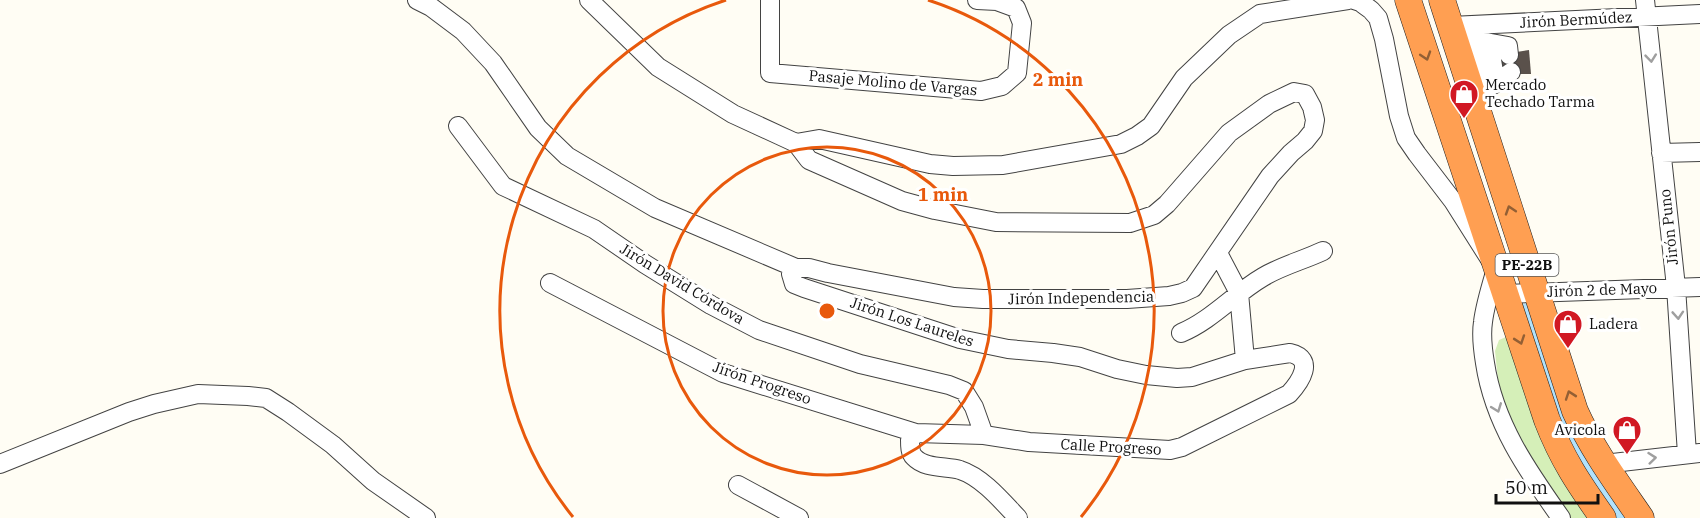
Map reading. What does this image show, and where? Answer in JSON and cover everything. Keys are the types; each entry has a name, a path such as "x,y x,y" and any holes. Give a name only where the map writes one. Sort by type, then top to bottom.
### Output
{"highway":[{"name":"PE-22B","path":"1408,0 1504,294 1558,448 1573,475 1604,518"},
{"name":"PE-22B","path":"1442,0 1458,32 1494,80 1536,293 1575,411 1604,464 1641,518"}],"street":[{"path":"417,0 431,7 463,31 493,63 538,128 567,156 656,207 796,268"},
{"path":"589,0 658,67 733,114 796,143 819,139 930,164 953,166 1003,165 1122,144 1151,126 1184,78 1229,35 1260,14 1348,0"},
{"name":"Pasaje Molino de Vargas","path":"770,0 771,73 981,91 1002,86 1017,73 1022,23 1016,8 997,1 977,0"},
{"path":"1354,0 1366,6 1378,18 1399,116 1406,138 1453,201 1496,269 1482,323 1483,352 1488,383 1512,444 1527,470 1561,518"},
{"name":"Jirón Bermúdez","path":"1458,32 1646,8 1700,14"},
{"name":"Jirón Puno","path":"1646,8 1694,454"},
{"path":"1458,32 1489,43 1508,46 1494,80"},
{"path":"1489,43 1494,80"},
{"name":"Jirón Independencia","path":"796,143 809,160 902,201 935,210 996,222 1130,223 1154,215 1167,204 1229,133 1269,104 1294,92 1305,94 1312,107 1315,120 1313,131 1270,176 1193,288 1169,296 995,299 954,297 809,268 796,268"},
{"name":"Jirón David Córdova","path":"458,126 503,186 594,229 711,305 759,330 860,364 949,385 964,391 974,407 984,435"},
{"path":"1661,153 1700,152"},
{"path":"1181,333 1194,327 1264,276 1323,251"},
{"path":"1218,253 1239,293 1245,360"},
{"name":"Jirón Los Laureles","path":"796,268 791,274 794,284 970,342 1008,349 1080,357 1117,369 1146,375 1177,378 1192,376 1245,360 1290,353 1302,358"},
{"name":"Jirón Progreso","path":"550,284 723,373 916,433"},
{"name":"Jirón 2 de Mayo","path":"1504,294 1700,288"},
{"name":"Calle Progreso","path":"916,433 984,435 1029,442 1084,446 1161,449 1182,447 1289,394 1300,382 1305,371 1302,358"},
{"path":"0,464 154,404 198,394 266,398 333,445 374,481 426,518"},
{"path":"916,433 910,440 910,448 915,458 925,464 960,470 979,480 1018,518"},
{"path":"1604,464 1694,454"},
{"path":"738,484 799,518"}],"green space":[{"path":"1506,337 1511,344 1534,418 1551,460 1569,490 1590,518 1562,518 1532,475 1499,390 1495,351 1499,340"}],"building":[{"path":"1529,50 1531,74 1481,74 1479,58"}],"waterway":[{"path":"1528,315 1571,443 1582,464 1619,518"}],"place":[{"name":"Mercado Techado Tarma","path":"1464,120"},
{"name":"Ladera","path":"1568,350"},
{"name":"Avicola","path":"1627,456"}]}
